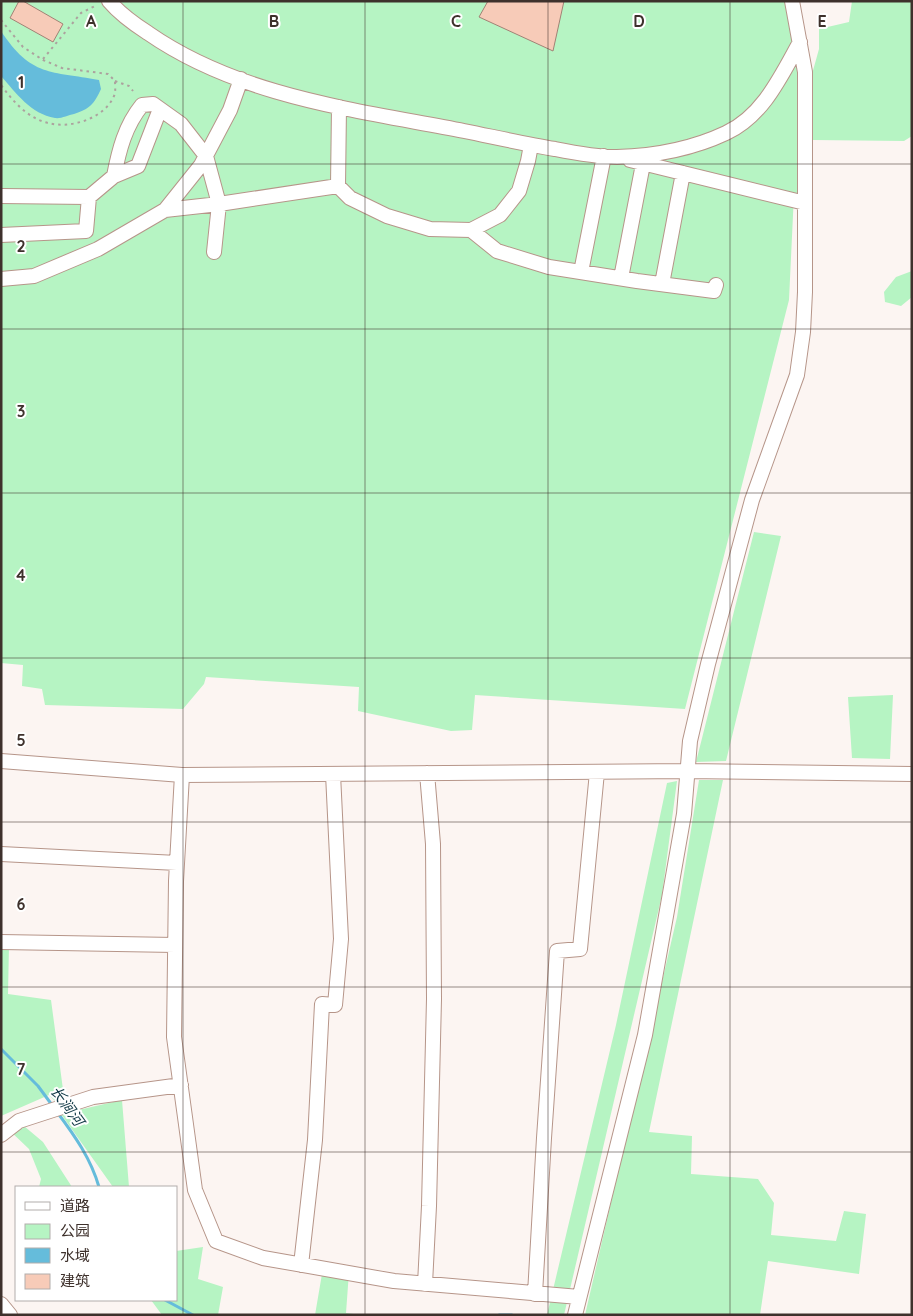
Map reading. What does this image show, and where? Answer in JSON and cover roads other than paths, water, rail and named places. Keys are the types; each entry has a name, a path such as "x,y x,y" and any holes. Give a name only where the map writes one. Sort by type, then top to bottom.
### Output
{"street":[{"path":"110,1 132,22 164,44 199,62 241,79 282,92 339,107 531,145 583,154 609,156 644,155 674,150 732,130 744,122 762,104 774,88 800,42"},
{"path":"575,1315 645,1035 684,814 690,741 708,664 752,500 797,375 803,332 805,292 804,72 792,1"},
{"path":"1,279 34,276 98,250 165,210 202,165 230,110 241,79"},
{"path":"114,176 119,149 132,118 142,105 153,104 160,108 181,124 206,156 219,204 214,252"},
{"path":"339,107 338,186 350,198 387,216 430,229 471,230 500,215 520,191 531,145"},
{"path":"1,196 89,196 114,176 138,166 160,108"},
{"path":"609,156 805,204"},
{"path":"581,272 609,156"},
{"path":"621,278 644,164"},
{"path":"662,284 683,174"},
{"path":"165,210 338,186"},
{"path":"1,235 86,231 89,196"},
{"path":"471,230 496,251 549,267 714,291 716,286"},
{"path":"1,761 182,775 687,771 912,774"},
{"path":"535,1294 557,951 580,949 598,772"},
{"path":"425,1284 429,1206 434,999 434,844 428,773"},
{"path":"300,1265 315,1140 322,1004 335,1005 341,939 334,774"},
{"path":"182,775 177,863 174,1037 195,1190 216,1241 263,1258 394,1281 579,1297"},
{"path":"1,854 177,863"},
{"path":"1,942 175,945"},
{"path":"1,1135 19,1120 93,1096 181,1085"},
{"path":"1,1304 10,1315"}],"water":[{"path":"1,31 22,57 43,69 55,73 99,80 101,89 94,102 88,108 79,112 57,118 46,116 31,107 18,96 1,76"}],"waterway":[{"name":"长涧河","path":"1,1049 38,1086 52,1105"},
{"name":"长涧河","path":"57,1112 82,1148 92,1167 99,1186"},
{"name":"长涧河","path":"167,1301 193,1315"},
{"name":"长涧河","path":"499,1315 512,1315"}]}
